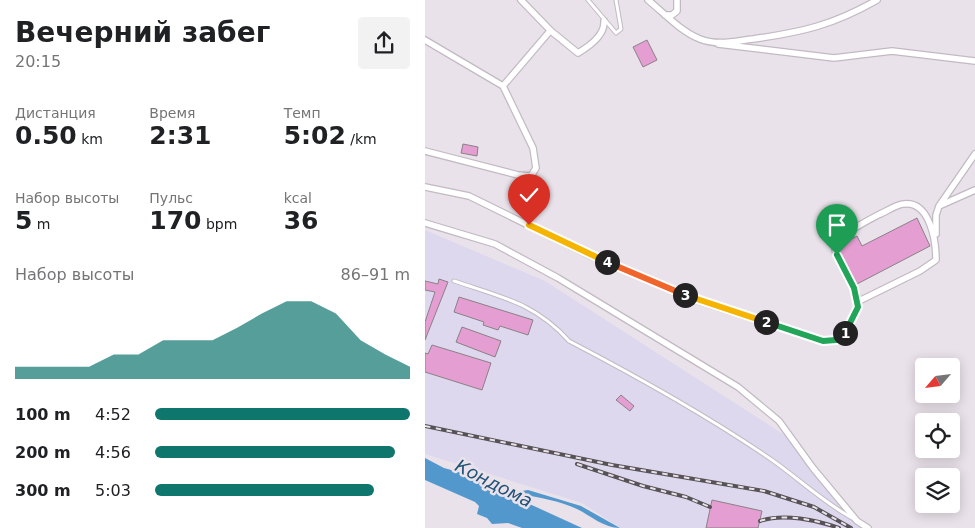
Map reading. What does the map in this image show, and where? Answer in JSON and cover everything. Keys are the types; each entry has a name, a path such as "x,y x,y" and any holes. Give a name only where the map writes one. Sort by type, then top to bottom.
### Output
{"street":[{"path":"521,0 550,30 578,54 598,37 604,28 604,20"},
{"path":"648,0 683,29 700,39 719,44 834,58 905,51 975,61"},
{"path":"665,15 672,15 677,11 677,0"},
{"path":"719,44 803,32 834,21 877,0"},
{"path":"503,86 550,30"},
{"path":"425,40 503,86 533,148 536,168 531,176 518,175 425,151"},
{"path":"857,302 920,271 936,260 936,215 939,206 975,154"},
{"path":"425,187 469,196 589,255 702,302 823,341 836,340 845,334 858,307 854,288 835,250 846,232 902,204 908,204 913,205 928,218 936,238"},
{"path":"939,206 975,190"},
{"path":"425,223 495,244 558,278 738,387 779,421 813,468 857,520 868,528"}],"lane":[{"path":"588,0 616,33 621,29 616,0"},
{"path":"454,281 533,309 553,323 569,342 717,426 772,460 831,506 857,520"}],"shaded area":[{"path":"425,230 545,281 786,436 848,518 862,528 620,528 582,503 425,454"}],"water":[{"name":"Кондома","path":"425,458 444,468 473,476 491,490 503,494 528,490 581,506 620,528 603,524 577,509 563,504 519,494 516,496 523,501 582,528 522,528 508,523 492,524 487,518 477,514 479,506 475,502 425,480"}],"building":[{"path":"647,40 657,60 643,67 633,47"},
{"path":"463,144 478,147 477,156 461,153"},
{"path":"917,218 930,246 857,284 840,251 843,244 857,236 862,246"},
{"path":"439,279 448,282 425,340 425,322 435,292 425,290 425,281 438,284"},
{"path":"459,297 533,320 528,335 500,326 498,330 483,325 484,322 454,312"},
{"path":"462,327 501,341 495,357 456,342"},
{"path":"432,345 491,363 482,390 425,372 425,353 428,354"},
{"path":"621,395 634,406 630,411 616,400"},
{"path":"712,500 762,511 758,528 706,528"}],"railway":[{"path":"425,426 612,465 764,491 814,507 851,528"},
{"path":"577,464 643,486 686,497 710,507"},
{"path":"760,521 779,518 800,518 839,528"}],"route":[{"path":"529,225 589,255 702,302 823,341 836,340 845,334 858,307 854,288 837,255"}]}
